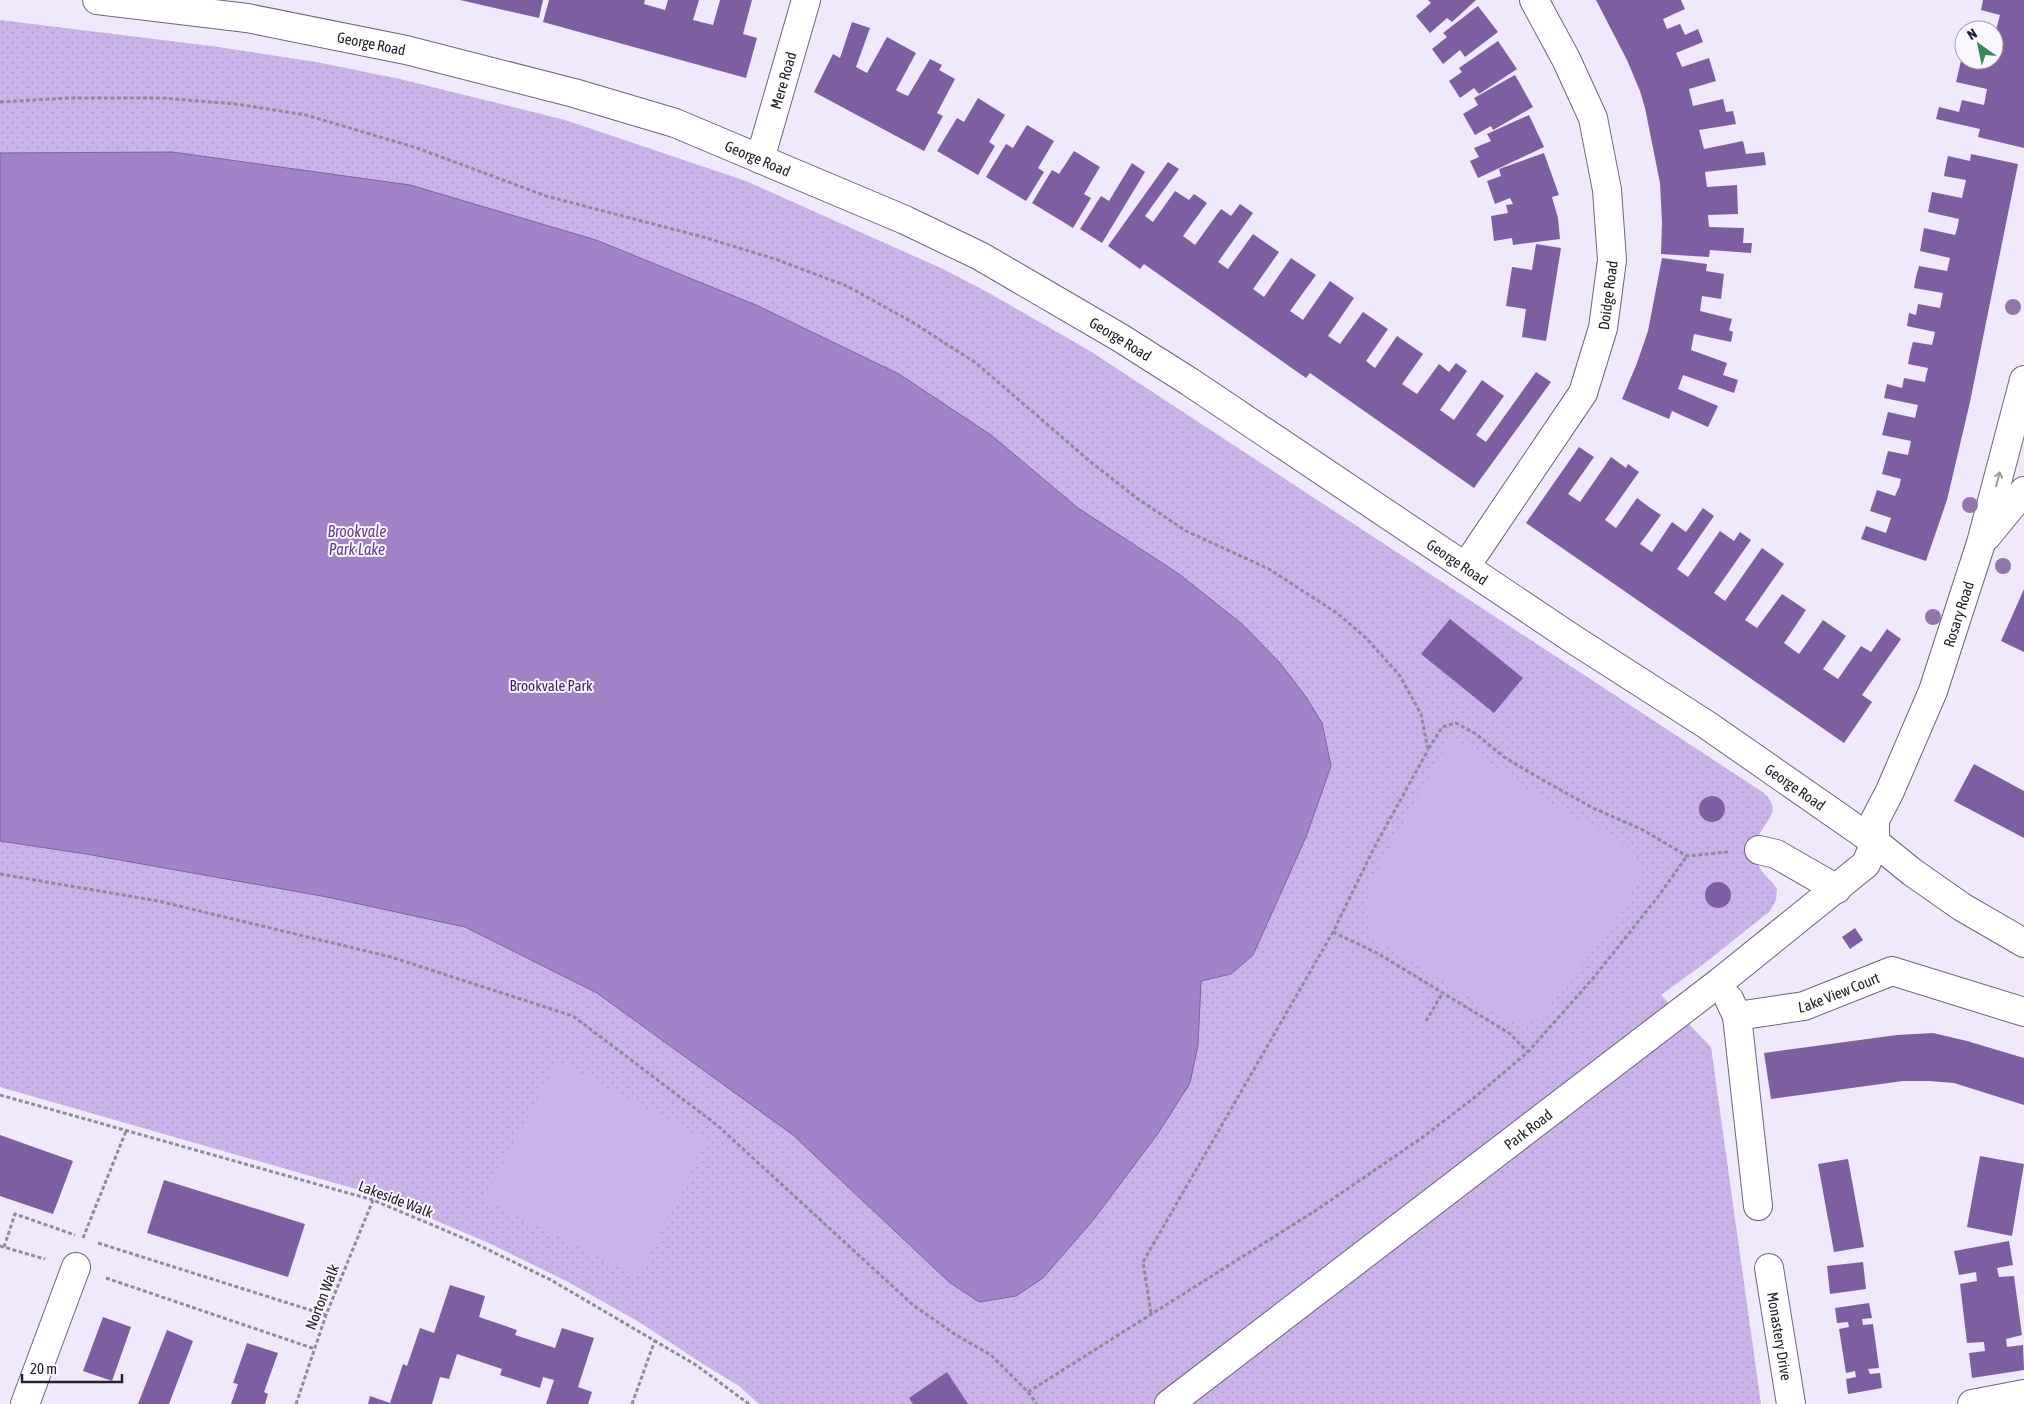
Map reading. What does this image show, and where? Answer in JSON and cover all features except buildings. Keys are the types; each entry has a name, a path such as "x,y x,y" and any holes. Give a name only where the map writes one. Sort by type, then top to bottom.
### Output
{"street":[{"name":"George Road","path":"97,0 247,18 406,50 574,93 675,123 905,220 980,256 1119,337 1190,382 1573,639 1708,725 1875,842 1912,872 1962,907 2024,943"},
{"name":"Mere Road","path":"760,159 806,0"},
{"name":"Doidge Road","path":"1466,566 1583,393 1603,328 1612,260 1607,190 1593,118 1566,59 1534,0"},
{"name":"Rosary Road","path":"1875,842 1875,820 1890,792 1933,691 1981,543 2024,380"},
{"path":"1981,543 2024,491"},
{"name":"Park Road","path":"1169,1404 1721,981 1837,889 1866,864 1875,842"},
{"path":"1758,850 1776,854 1837,889"},
{"name":"Lake View Court","path":"1737,1016 1804,1006 1892,971 2024,1012"},
{"path":"1721,981 1737,1016 1758,1206"},
{"path":"25,1404 76,1268"},
{"name":"Monastery Drive","path":"1769,1268 1791,1404"},
{"path":"1972,1404 2024,1394"}],"path":[{"path":"0,102 69,98 162,98 236,104 306,114 417,148 546,196 703,237 775,259 847,286 912,322 976,363 1092,463 1138,499 1186,531 1269,570 1337,614 1366,638 1400,676 1421,714 1428,750"},
{"path":"1151,1313 1143,1262 1333,932 1376,846 1442,727 1456,723 1476,734 1504,757 1541,779 1593,808 1643,830 1687,856 1758,850"},
{"path":"1028,1392 1318,1209 1423,1137 1475,1097 1528,1052 1595,976 1657,898 1687,856"},
{"path":"0,874 158,901 391,957 573,1016 716,1125 913,1305 956,1335 991,1355 1028,1392 1037,1404"},
{"path":"1333,932 1377,953 1509,1033 1528,1052"},
{"path":"1426,1021 1442,994"},
{"name":"Lakeside Walk","path":"0,1095 373,1200 468,1240 551,1280 696,1365 749,1404"},
{"path":"76,1268 83,1238 126,1131"},
{"name":"Norton Walk","path":"296,1404 326,1315 373,1200"},
{"path":"315,1349 76,1268 2,1246 15,1214 83,1238 326,1315"},
{"path":"632,1404 655,1340"}],"green space":[{"name":"Brookvale Park","path":"0,20 211,46 316,62 400,79 565,120 746,181 943,269 1090,351 1764,793 1772,804 1773,809 1759,836 1757,861 1759,868 1777,889 1776,900 1770,911 1705,963 1661,995 1711,1047 1761,1404 759,1404 739,1386 639,1322 570,1283 491,1244 373,1194 0,1087"},
{"path":"1450,740 1458,740 1528,790 1562,810 1618,838 1633,852 1642,867 1626,907 1538,1020 1521,1024 1506,1020 1374,938 1371,929 1367,909 1372,879"},
{"path":"558,1061 706,1140 639,1277 484,1199"}],"water":[{"name":"Brookvale Park Lake","path":"172,152 410,185 596,240 756,305 899,374 991,435 1078,508 1179,574 1242,624 1280,663 1306,697 1322,723 1331,766 1306,837 1253,955 1231,974 1201,981 1198,1045 1190,1083 1159,1132 1094,1219 1043,1278 1016,1296 979,1302 949,1282 793,1135 597,993 465,927 327,897 86,854 0,841 0,153"}]}
